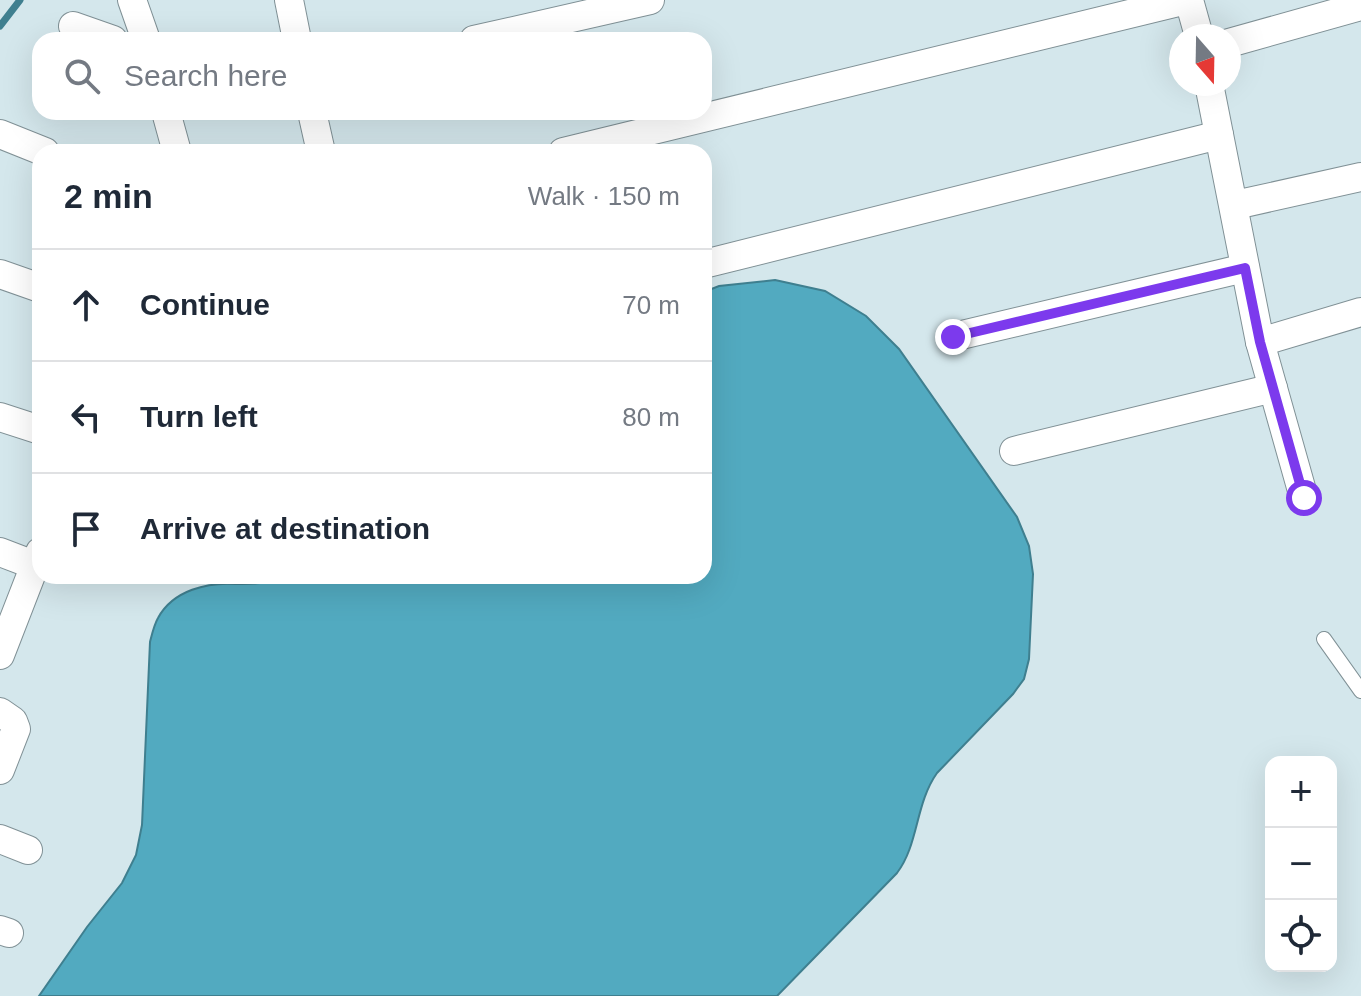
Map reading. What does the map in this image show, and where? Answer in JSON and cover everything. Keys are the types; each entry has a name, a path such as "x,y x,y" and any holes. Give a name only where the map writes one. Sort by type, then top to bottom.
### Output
{"street":[{"path":"132,0 143,32"},
{"path":"289,0 295,32"},
{"path":"509,32 650,0"},
{"path":"712,116 1188,0 1195,24"},
{"path":"1241,40 1361,6"},
{"path":"73,26 90,32"},
{"path":"1211,96 1260,342 1304,498"},
{"path":"168,120 175,144"},
{"path":"314,120 319,144"},
{"path":"596,144 695,120"},
{"path":"0,134 32,147"},
{"path":"712,262 1219,135"},
{"path":"1235,205 1361,177"},
{"path":"953,337 1245,268"},
{"path":"0,274 32,285"},
{"path":"1260,342 1361,312"},
{"path":"1014,451 1273,388"},
{"path":"0,417 32,427"},
{"path":"0,552 32,557"},
{"path":"0,655 32,571"},
{"path":"0,712 13,721 16,729 0,770"},
{"path":"0,839 28,850"}],"lane":[{"path":"1324,639 1361,691"}],"water":[{"path":"775,280 825,291 866,316 899,349 1017,517 1029,546 1033,574 1029,659 1024,679 937,773 925,798 909,850 897,873 777,996 39,996 122,883 136,855 142,825 150,642 158,618 182,594 203,586 225,584 712,584 712,289"}],"waterway":[{"path":"0,26 20,0"}],"route":[{"path":"953,337 1245,268 1260,342 1304,498"}]}
